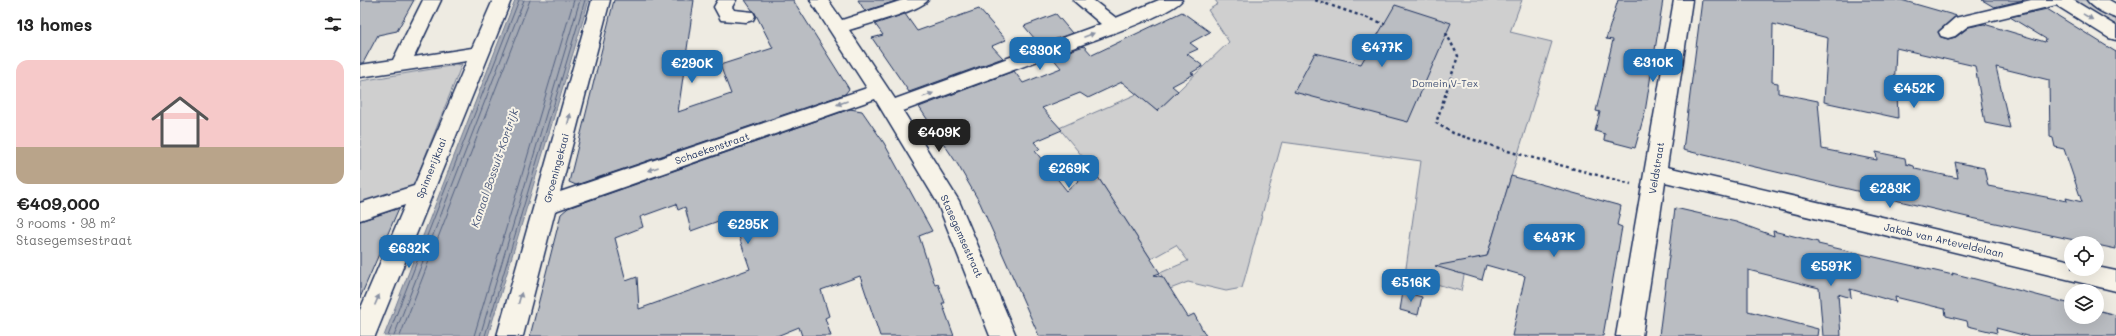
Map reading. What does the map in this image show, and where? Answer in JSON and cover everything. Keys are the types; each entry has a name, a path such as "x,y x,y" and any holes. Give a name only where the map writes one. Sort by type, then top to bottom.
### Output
{"street":[{"path":"400,65 432,0"},
{"name":"Spinnerijkaai","path":"362,336 478,53 502,0"},
{"name":"Groeningekaai","path":"510,336 601,0"},
{"path":"727,0 723,7 728,16 746,16"},
{"name":"Stasegemsestraat","path":"819,0 878,90 892,108 948,201 1004,336"},
{"path":"837,28 900,8 919,0"},
{"path":"1082,0 1114,26"},
{"path":"892,108 1114,26 1158,8 1173,0"},
{"name":"Veldstraat","path":"1629,336 1683,0"},
{"path":"1948,32 1962,22 2054,0"},
{"path":"2060,0 2116,34"},
{"path":"2096,0 2116,12"},
{"path":"360,71 478,53"},
{"name":"Schaekenstraat","path":"546,206 878,90"},
{"name":"Jakob van Arteveldelaan","path":"1654,181 2116,281"},
{"path":"360,212 423,189"}],"path":[{"path":"1315,0 1385,24"},
{"path":"1446,34 1458,56 1436,123 1453,133 1511,152 1654,181"}],"green space":[{"name":"Domein V-Tex","path":"1215,0 1522,0 1510,32 1552,42 1487,256 1467,260 1461,291 1405,275 1421,161 1282,142 1242,288 1226,291 1188,282 1170,289 1160,273 1188,261 1176,245 1151,259 1092,168 1059,128 1137,94 1157,111 1229,42 1208,10 1218,4"},
{"path":"2066,0 2091,0 2116,15 2116,31"},
{"path":"462,64 413,187 360,204 360,81"}],"water":[{"name":"Kanaal Bossuit-Kortrijk","path":"515,0 589,0 488,336 384,336"}],"building":[{"path":"360,0 414,0 397,31 378,35 363,63 360,63"},
{"path":"614,0 694,0 678,112 731,94 720,65 773,48 754,11 745,0 793,0 849,89 845,94 576,185 569,182"},
{"path":"858,0 895,0 896,1 865,11"},
{"path":"1618,0 1663,0 1645,112 1635,148 1604,140 1605,134 1595,131 1600,112 1596,111 1613,40 1606,39"},
{"path":"1702,0 1901,0 1957,16 1938,32 1941,37 1948,39 1956,37 1969,27 1984,24 2045,42 2046,39 2010,17 2047,9 2116,52 2116,249 2104,246 2104,236 2064,236 2064,238 1967,217 1683,150","holes":["1773,24 1828,38 1824,102 1898,118 1897,93 1894,93 1896,48 1975,66 1985,123 2010,128 1996,67 2049,80 2050,137 2053,138 2055,147 2064,149 2082,202 2066,198 2067,201 1988,186 1984,168 1955,162 1958,178 1915,169 1914,166 1906,164 1905,158 1876,152 1877,160 1822,149 1818,101 1778,93 1778,83 1772,82"]},
{"path":"1982,0 2024,0 1994,7"},
{"path":"1395,5 1451,23 1408,122 1294,92 1315,53 1361,64"},
{"path":"979,9 1006,40 992,46 1003,58 909,92 872,38 883,35 875,24 905,14 917,31"},
{"path":"1182,12 1210,32 1190,43 1198,49 1187,54 1203,66 1191,73 1194,74 1172,86 1178,91 1157,111 1122,82 1088,98 1080,93 1042,108 1062,130 1034,142 1040,149 1035,151 1067,191 1092,168 1160,273 1154,275 1163,277 1188,317 1194,314 1206,336 1039,336 980,203 958,165 919,107 1014,71 1023,83 1061,68 1052,57 1084,46 1092,55"},
{"path":"1056,14 1072,33 1040,45 1024,26"},
{"path":"850,109 862,111 884,143 932,231 919,236 935,285 938,284 945,303 942,303 954,336 880,336 860,276 821,290 829,316 825,318 831,336 802,336 799,327 777,336 530,336 561,214 568,208","holes":["676,204 678,210 685,207 691,231 732,216 750,269 639,309 637,277 626,281 615,238 643,227 640,217"]},
{"path":"1511,176 1621,206 1617,225 1622,227 1603,336 1512,336 1525,276 1486,265 1482,280 1435,266 1487,256"},
{"path":"399,208 360,298 360,221"},
{"path":"1675,208 1736,222 1774,236 1773,231 1818,242 1818,244 1953,275 1952,273 2064,302 2064,324 2104,324 2104,312 2116,315 2116,336 2027,336 1996,328 1997,333 1968,326 1967,321 1946,316 1945,309 1895,297 1896,302 1850,289 1851,298 1838,294 1841,336 1823,336 1819,288 1748,270 1748,311 1818,329 1817,336 1659,336"},
{"path":"1403,292 1422,297 1418,315 1400,310"}]}
